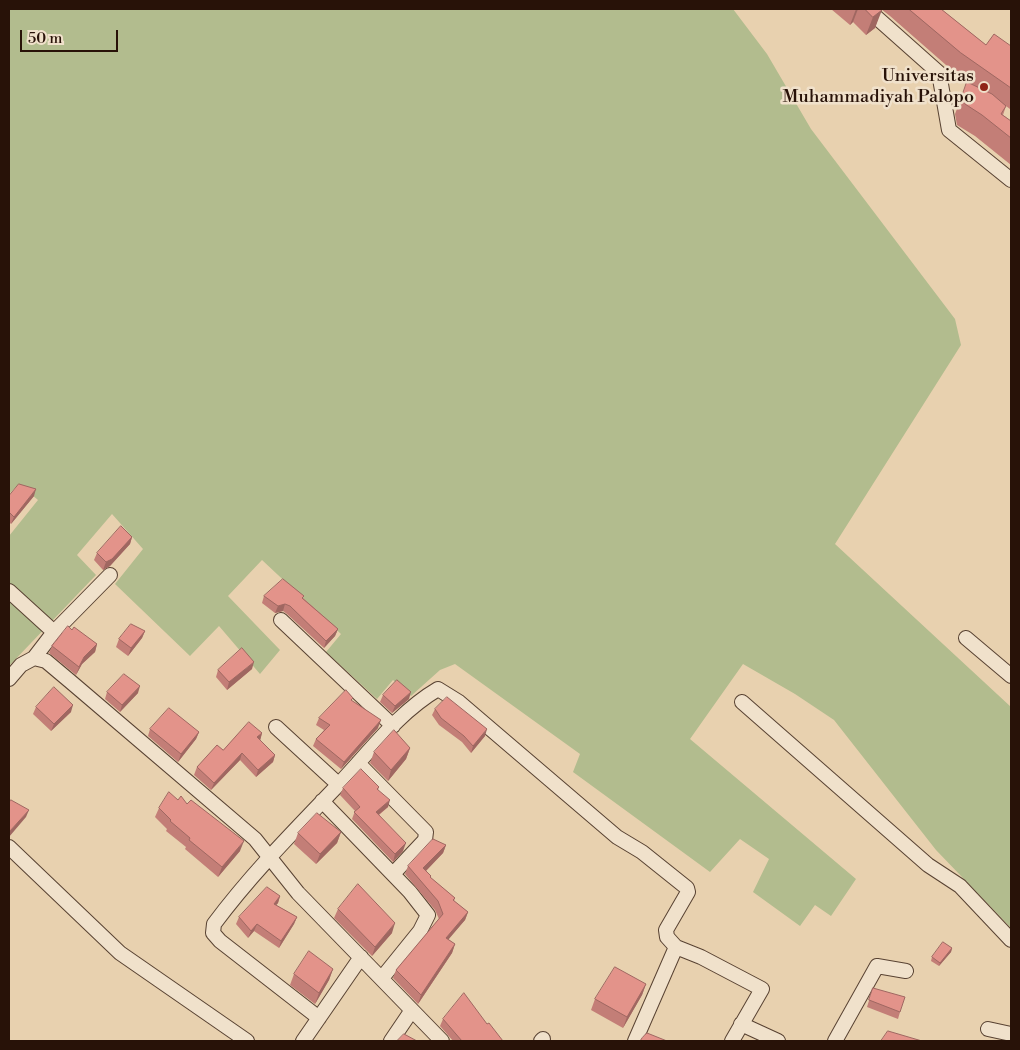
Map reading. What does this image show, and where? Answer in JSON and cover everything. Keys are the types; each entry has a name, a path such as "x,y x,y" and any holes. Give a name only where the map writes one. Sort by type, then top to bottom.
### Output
{"street":[{"path":"867,9 939,73 949,130 1011,180"},
{"path":"9,680 21,665 34,658 54,632 110,575"},
{"path":"9,591 54,632"},
{"path":"281,620 393,726"},
{"path":"966,638 1011,676"},
{"path":"34,658 46,662 71,682 248,833 298,893 442,1041"},
{"path":"319,1018 277,988 213,933 214,924 268,856 417,701 438,689 459,702 617,837 642,852 685,885 688,892 666,930 667,936 676,947 701,957 762,989 732,1041"},
{"path":"742,702 928,865 960,886 1011,940"},
{"path":"276,727 338,784"},
{"path":"358,763 426,832 425,840 393,874"},
{"path":"322,801 427,912 428,917 382,978"},
{"path":"9,847 120,953 248,1041"},
{"path":"635,1041 676,947"},
{"path":"303,1041 361,957"},
{"path":"835,1041 874,968 879,965 906,971"},
{"path":"391,1041 412,1010"},
{"path":"741,1024 778,1041"},
{"path":"988,1029 1011,1034"}],"green space":[{"path":"9,9 733,9 767,54 811,129 955,319 961,345 835,544 1011,707 1011,928 936,850 834,720 795,694 743,664 690,739 856,879 831,916 815,905 800,926 753,892 769,859 740,839 710,872 573,772 580,754 455,664 440,670 411,696 393,680 377,699 326,652 341,634 262,560 228,596 280,650 260,674 219,626 190,656 115,584 143,549 112,514 77,555 96,575 9,666 9,536 38,500 19,484 9,494"}],"building":[{"path":"865,9 881,9 882,10 873,17"},
{"path":"909,9 941,9 986,45 994,34 1011,46 1011,88 961,53"},
{"path":"967,82 992,94 1006,106 1001,114 1011,121 1011,138 965,104 963,93"},
{"path":"19,484 36,489 14,517 9,512 9,496"},
{"path":"121,526 132,537 112,559 106,562 97,553"},
{"path":"283,579 304,596 302,598 338,629 326,641 290,606 285,604 278,606 264,596"},
{"path":"131,624 145,631 131,648 119,639"},
{"path":"68,626 72,630 74,627 97,644 84,657 79,667 52,646"},
{"path":"242,648 254,662 229,682 218,670"},
{"path":"124,674 140,686 122,705 107,692"},
{"path":"397,680 411,692 395,706 383,695"},
{"path":"54,687 73,705 54,724 36,707"},
{"path":"346,690 353,698 351,700 381,720 344,762 316,739 330,725 319,718"},
{"path":"447,697 487,729 473,746 464,736 441,718 435,709"},
{"path":"169,708 199,732 181,754 150,729"},
{"path":"249,722 262,733 257,737 275,755 258,770 242,753 214,783 197,767 217,745 223,750"},
{"path":"394,730 410,748 391,770 374,752"},
{"path":"361,769 379,787 377,789 390,800 376,812 406,843 395,854 354,812 360,807 343,788"},
{"path":"169,792 178,800 181,796 187,804 191,800 244,841 222,867 189,840 190,838 170,821 159,808"},
{"path":"11,800 29,810 9,832 9,803"},
{"path":"317,813 341,832 320,854 298,833"},
{"path":"433,839 446,845 423,868 430,877 455,898 453,900 468,912 446,938 455,944 421,995 396,970 443,914 438,901 408,866"},
{"path":"358,884 395,923 375,947 338,909"},
{"path":"267,887 280,896 274,904 297,917 281,941 257,924 251,931 239,917"},
{"path":"943,942 952,948 940,963 932,957"},
{"path":"309,951 333,969 319,993 294,974"},
{"path":"615,967 646,984 627,1017 595,999"},
{"path":"873,988 905,997 900,1012 869,1000"},
{"path":"464,993 487,1024 489,1023 503,1041 462,1041 443,1019"},
{"path":"888,1031 922,1041 881,1041"},
{"path":"647,1033 667,1041 640,1041"},
{"path":"404,1034 417,1041 397,1041"}],"place":[{"name":"Universitas Muhammadiyah Palopo","path":"984,87"}]}
